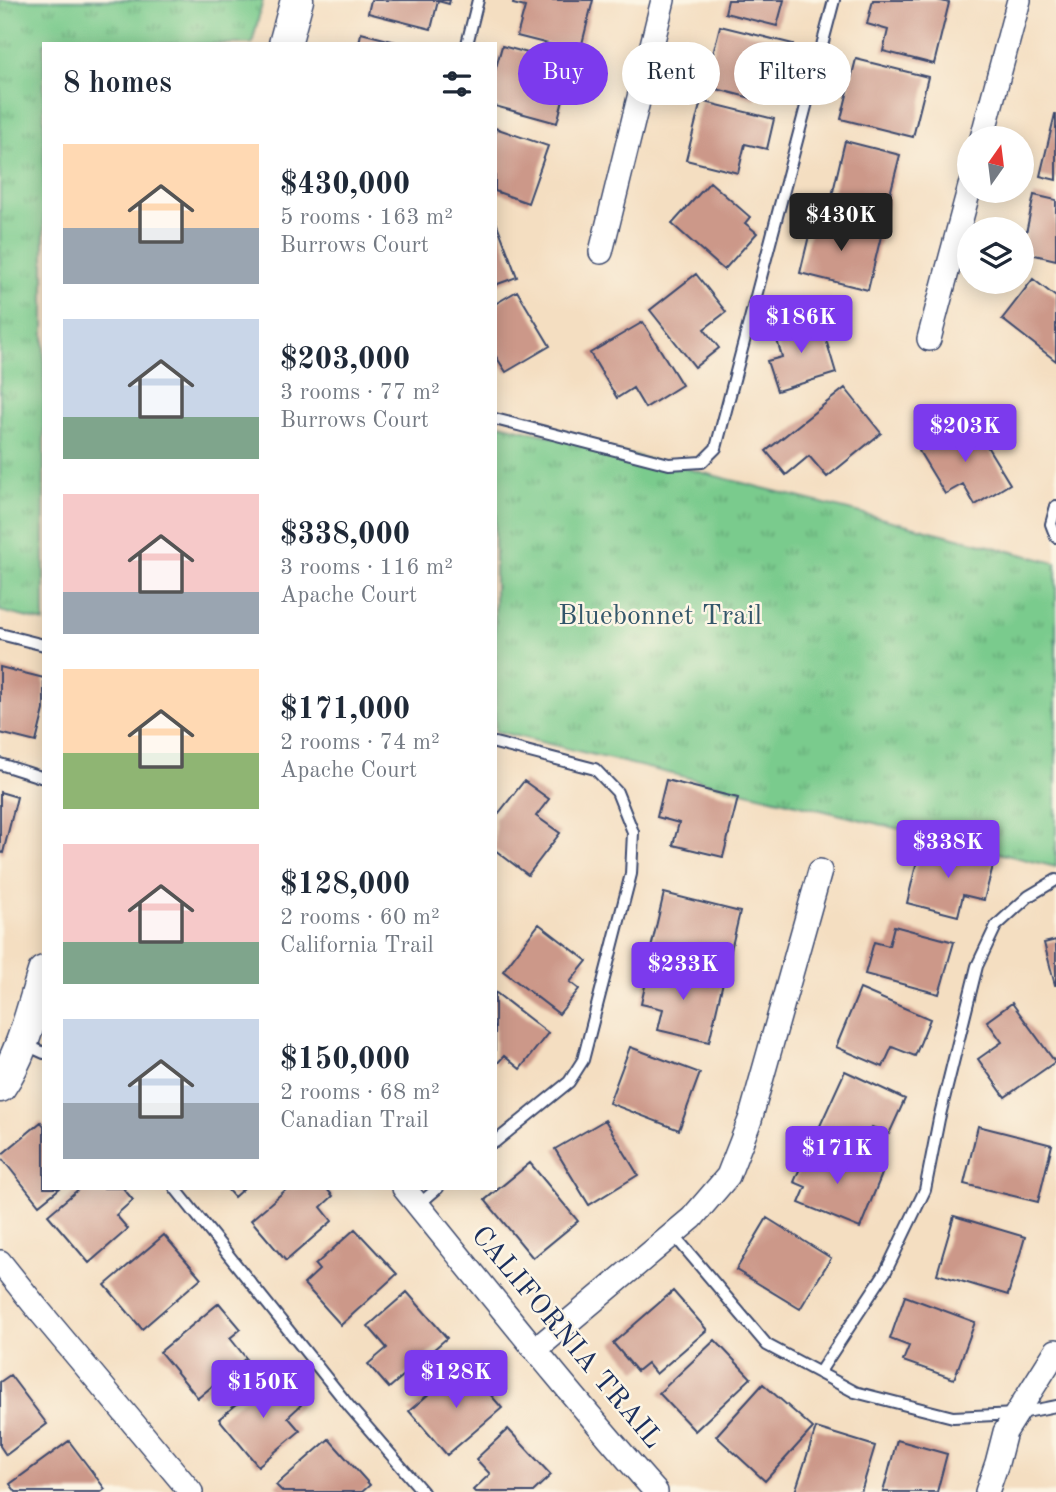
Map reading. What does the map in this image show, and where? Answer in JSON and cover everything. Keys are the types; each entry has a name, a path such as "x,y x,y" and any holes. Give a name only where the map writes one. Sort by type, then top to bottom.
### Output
{"street":[{"path":"286,42 297,0"},
{"path":"601,253 663,0"},
{"path":"985,126 1019,0"},
{"path":"929,339 965,203"},
{"path":"536,1350 692,1218 728,1176 750,1119 820,871"},
{"path":"0,1086 32,1048 42,985"},
{"name":"CALIFORNIA TRAIL","path":"411,1197 612,1443 656,1492"},
{"path":"0,1262 191,1492"},
{"path":"988,1492 1005,1432 1056,1351"}],"lane":[{"path":"468,42 478,0"},
{"path":"497,420 669,464 702,462 716,448 834,0"},
{"path":"1056,506 1051,524 1056,537"},
{"path":"0,634 42,644"},
{"path":"497,744 595,769 617,792 633,832 631,874 583,1059 569,1082 497,1140"},
{"path":"0,764 42,777"},
{"path":"819,1373 887,1271 925,1190 939,1119 977,966 996,926 1029,896 1056,880"},
{"path":"177,1190 349,1406 423,1492"},
{"path":"411,1197 432,1190"},
{"path":"673,1234 767,1345 855,1392 953,1417 1016,1414 1056,1406"}],"green space":[{"path":"0,0 263,0 252,42 42,42 42,622 0,611"},
{"name":"Bluebonnet Trail","path":"497,423 669,464 1056,563 1056,867 497,731"}],"building":[{"path":"371,0 450,0 449,4 438,1 431,29 368,13"},
{"path":"514,0 593,0 582,42 541,42 517,36 525,7 513,4"},
{"path":"728,0 784,0 777,26 725,13"},
{"path":"873,0 938,0 949,3 934,64 883,51 888,30 867,24"},
{"path":"720,26 785,42 734,42 734,94 720,90 720,42 716,42"},
{"path":"361,33 396,42 359,42"},
{"path":"502,46 518,50 518,105 562,105 557,123 497,107 497,64"},
{"path":"856,59 928,77 913,137 841,119 844,105 851,105 851,79"},
{"path":"700,105 717,105 774,119 767,149 745,144 738,173 686,160"},
{"path":"1056,114 1056,180 1040,176"},
{"path":"497,129 548,146 528,203 497,192"},
{"path":"845,141 900,155 885,214 831,200"},
{"path":"710,182 750,217 745,223 757,233 724,270 672,224"},
{"path":"1034,195 1056,200 1056,260 1034,255 1034,217 1029,217"},
{"path":"814,215 882,232 868,290 800,273"},
{"path":"497,224 517,277 497,284"},
{"path":"696,274 726,312 704,329 719,348 695,367 650,310"},
{"path":"1034,280 1056,297 1056,361 1002,319 1021,294 1034,294"},
{"path":"517,291 550,346 506,372 497,358 497,303"},
{"path":"819,316 836,373 777,391 767,361 782,357 774,330"},
{"path":"643,322 682,385 645,408 633,388 617,398 590,353"},
{"path":"845,388 881,433 827,477 809,456 786,475 766,451"},
{"path":"971,420 1010,484 975,505 963,484 945,494 919,451"},
{"path":"0,667 42,678 42,718 36,742 0,733"},
{"path":"666,780 738,798 723,857 673,845 679,823 657,817"},
{"path":"524,781 549,799 536,816 560,833 528,875 497,852 497,815"},
{"path":"0,792 17,797 3,853 0,852"},
{"path":"921,844 994,862 984,900 963,895 958,916 907,903"},
{"path":"664,893 740,912 727,967 651,948"},
{"path":"539,924 587,961 570,982 579,989 559,1014 503,971"},
{"path":"894,926 954,942 939,994 865,974 874,942 889,946"},
{"path":"1056,940 1056,985 1055,985 1044,943"},
{"path":"650,964 723,982 709,1042 658,1030 663,1009 641,1004"},
{"path":"860,989 930,1019 915,1056 892,1047 883,1067 836,1047"},
{"path":"497,994 548,1033 520,1069 504,1056 497,1064"},
{"path":"1012,1003 1055,1062 1005,1097 978,1059 1002,1042 987,1021"},
{"path":"630,1047 700,1073 679,1130 609,1103"},
{"path":"845,1071 905,1099 889,1134 872,1127 863,1147 819,1128"},
{"path":"605,1120 638,1175 589,1205 555,1149"},
{"path":"41,1122 42,1190 58,1190 39,1205 0,1156"},
{"path":"978,1126 1052,1145 1038,1202 964,1184"},
{"path":"810,1145 882,1174 860,1228 799,1203 806,1187 794,1182"},
{"path":"530,1163 578,1221 533,1258 485,1200"},
{"path":"78,1190 125,1190 133,1200 116,1215 128,1229 89,1263 48,1215"},
{"path":"228,1190 242,1190 234,1197"},
{"path":"286,1190 328,1190 333,1196 321,1207 332,1221 286,1261 251,1220"},
{"path":"954,1216 1025,1237 1008,1295 937,1274"},
{"path":"767,1218 831,1258 800,1309 736,1270"},
{"path":"355,1229 397,1274 341,1325 304,1284 319,1270 315,1265"},
{"path":"164,1235 201,1278 142,1329 105,1285"},
{"path":"673,1291 707,1330 656,1374 647,1363 637,1371 613,1343"},
{"path":"407,1292 447,1338 389,1388 368,1364 387,1348 368,1326"},
{"path":"905,1296 975,1322 954,1379 903,1361 909,1346 890,1339"},
{"path":"219,1303 241,1329 230,1338 246,1358 198,1398 160,1352"},
{"path":"715,1340 751,1378 695,1431 659,1393"},
{"path":"464,1364 502,1408 447,1455 409,1411"},
{"path":"274,1373 301,1405 288,1417 300,1431 258,1466 219,1419"},
{"path":"10,1375 47,1424 6,1455 0,1446 0,1382"},
{"path":"763,1384 813,1428 765,1481 716,1436"},
{"path":"816,1428 875,1446 861,1492 795,1492"},
{"path":"508,1429 551,1475 533,1492 475,1492 473,1490 490,1474 476,1459"},
{"path":"329,1439 370,1485 362,1492 283,1492 276,1485"},
{"path":"897,1440 947,1454 937,1492 883,1492"},
{"path":"69,1441 105,1489 101,1492 16,1492 10,1484"}]}
